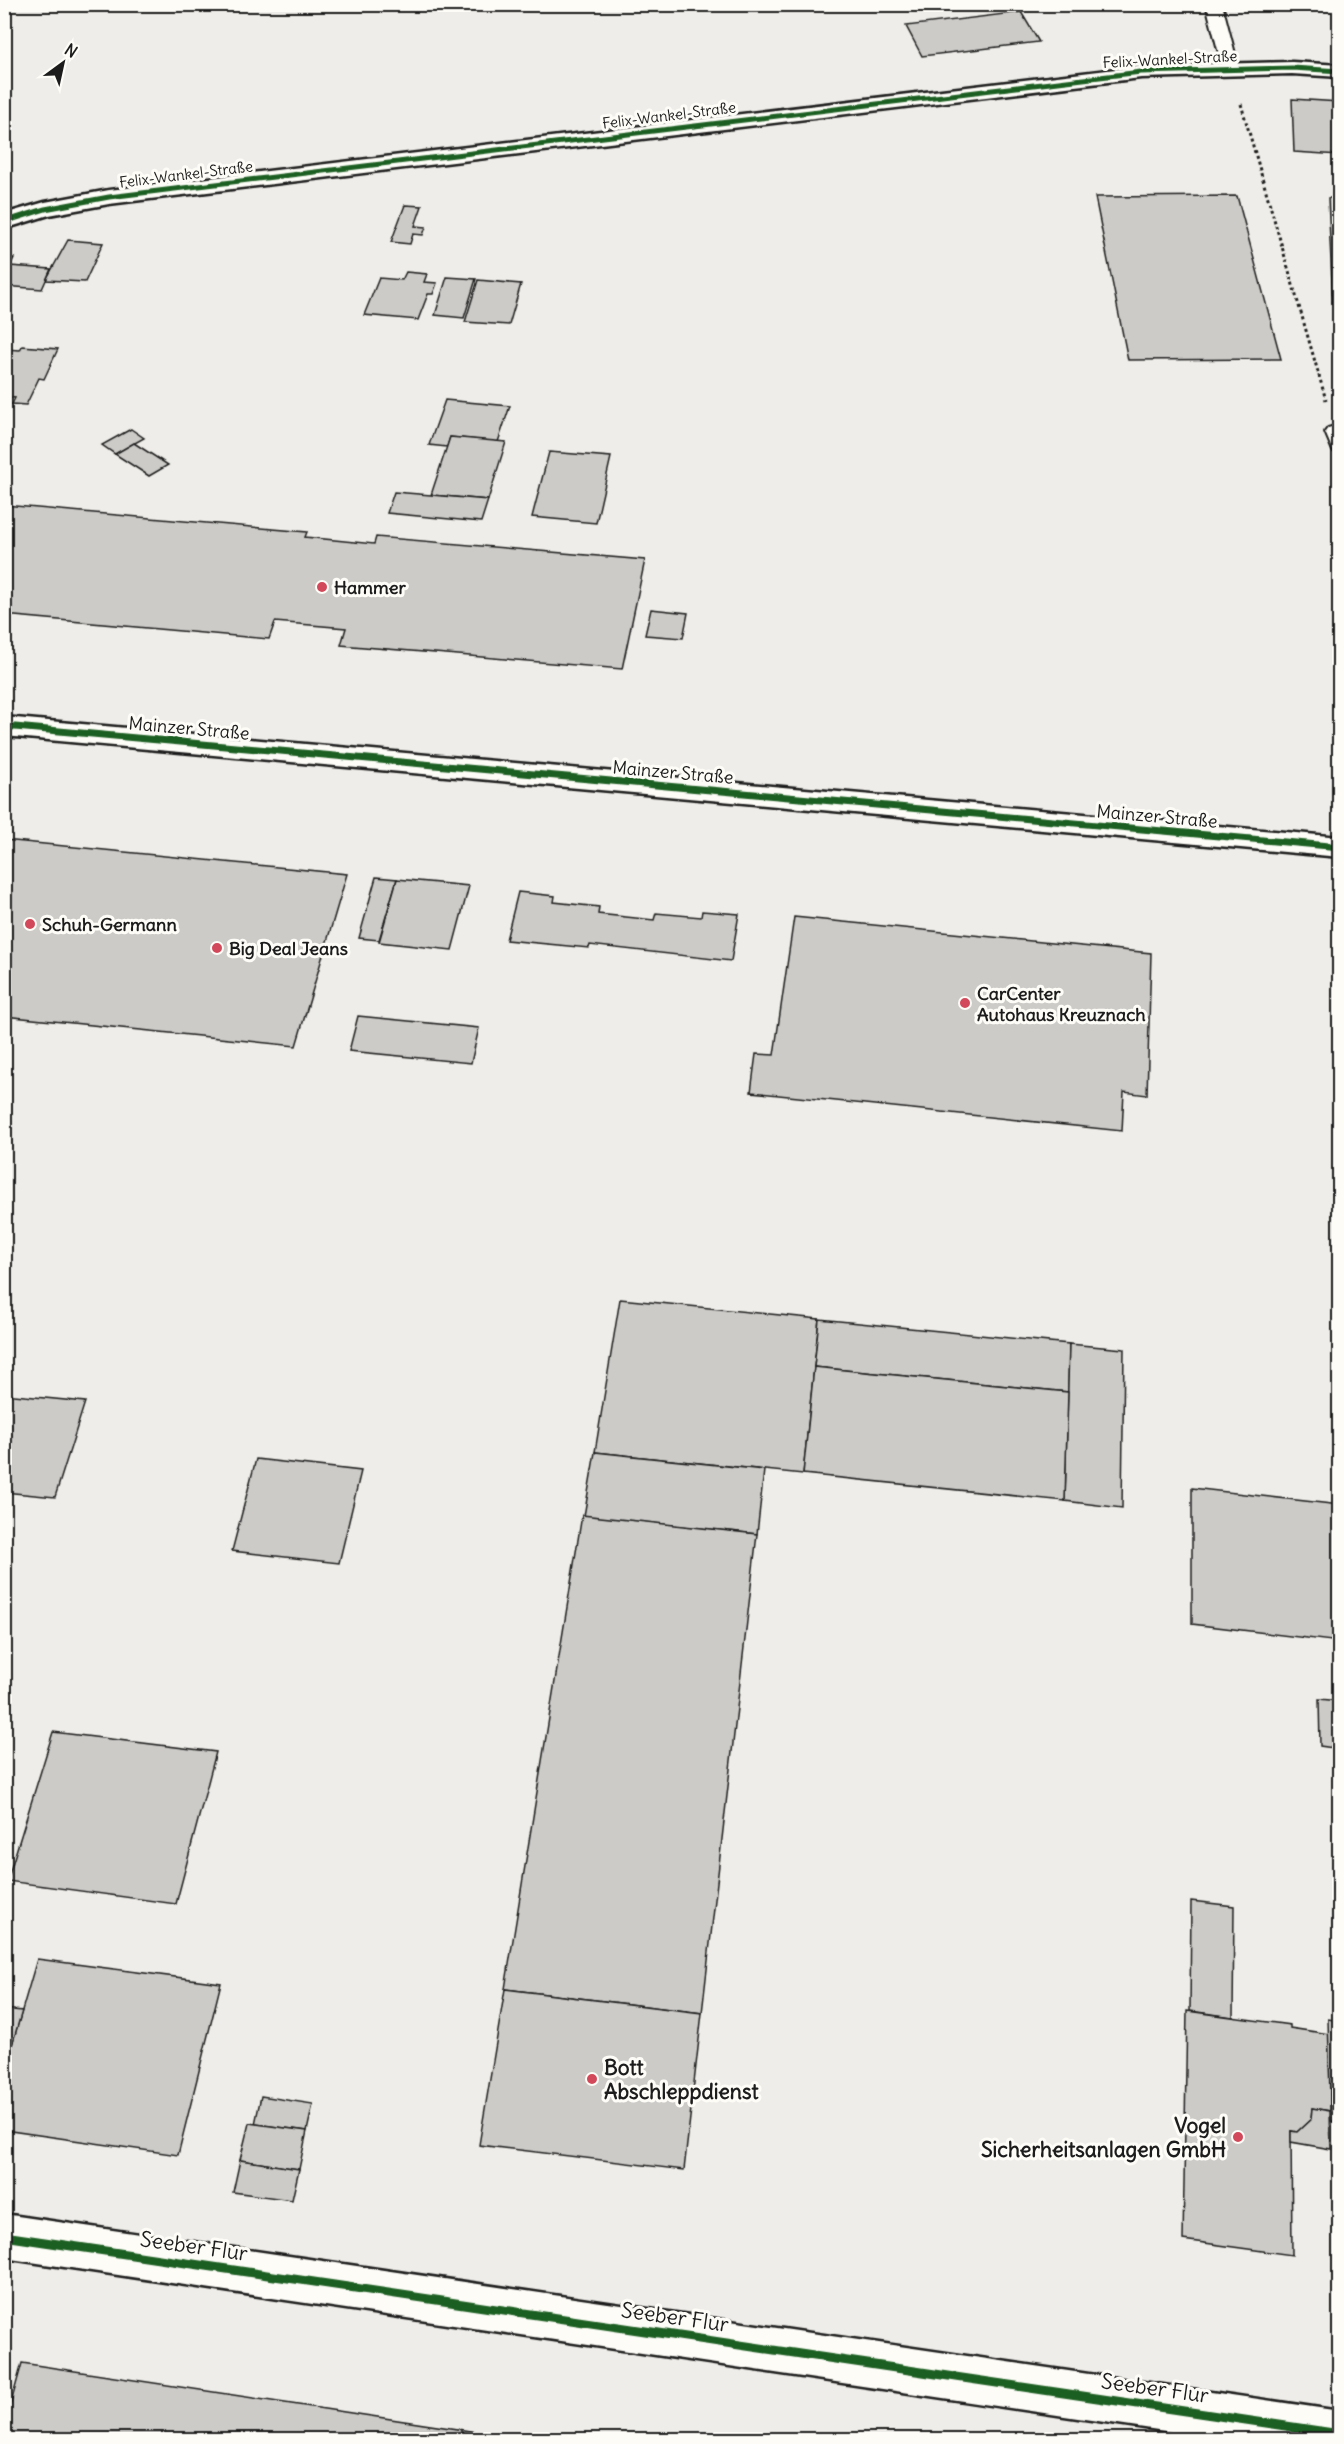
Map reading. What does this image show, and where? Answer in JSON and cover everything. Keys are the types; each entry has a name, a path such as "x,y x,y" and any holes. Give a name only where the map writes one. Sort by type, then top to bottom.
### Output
{"street":[{"name":"Felix-Wankel-Straße","path":"4,222 45,209 109,197 1130,73 1292,68 1340,71"},
{"name":"Mainzer Straße","path":"4,726 1340,848"},
{"name":"Seeber Flur","path":"4,2236 1340,2434"}],"lane":[{"path":"1214,4 1231,69"}],"path":[{"path":"1231,69 1337,440"}],"shaded area":[{"path":"5,5 1339,5 1339,2439 5,2439"}],"building":[{"path":"1021,12 1039,42 922,56 906,26"},
{"path":"1292,99 1340,102 1340,155 1294,152"},
{"path":"1237,196 1281,359 1128,360 1095,197"},
{"path":"1328,198 1340,198 1340,326 1334,325"},
{"path":"405,205 422,206 415,226 426,227 423,235 413,234 410,244 391,242"},
{"path":"68,240 103,243 85,282 46,280"},
{"path":"4,258 14,258 10,266 51,269 42,289 4,286"},
{"path":"406,272 427,274 424,282 437,283 433,294 428,294 418,320 364,315 379,278 402,280"},
{"path":"447,277 476,279 464,318 435,315"},
{"path":"478,280 521,284 509,325 465,322"},
{"path":"22,346 58,349 44,379 39,378 26,405 12,404 15,398 4,397 4,349 20,350"},
{"path":"445,400 510,406 498,442 450,437 447,447 429,445"},
{"path":"131,429 144,438 115,454 102,445"},
{"path":"450,437 506,442 488,500 431,495"},
{"path":"134,443 168,465 149,476 115,454"},
{"path":"549,452 611,457 596,523 532,517"},
{"path":"394,492 488,500 481,522 387,513"},
{"name":"Hammer","path":"4,505 307,532 305,537 374,544 376,537 645,560 622,669 341,645 346,628 275,622 269,639 4,615"},
{"path":"651,609 688,613 683,638 645,635"},
{"path":"4,840 347,874 296,1046 4,1016"},
{"path":"376,877 397,879 379,940 359,938"},
{"path":"397,879 469,886 452,950 379,942"},
{"path":"518,892 555,896 554,902 599,907 598,914 654,920 656,913 701,917 702,911 739,914 731,961 590,945 589,948 506,940"},
{"name":"CarCenter Autohaus Kreuznach","path":"794,917 1151,953 1147,1095 1124,1092 1122,1131 751,1092 756,1054 774,1055"},
{"path":"358,1016 479,1028 471,1063 349,1051"},
{"path":"620,1299 819,1319 803,1474 595,1452"},
{"path":"819,1319 1069,1344 1068,1392 814,1367"},
{"path":"1069,1344 1124,1349 1122,1508 1065,1501"},
{"path":"814,1367 1068,1392 1065,1501 803,1474"},
{"path":"4,1394 85,1402 55,1497 4,1492"},
{"path":"595,1452 764,1470 757,1534 584,1516"},
{"path":"256,1459 361,1471 339,1563 232,1551"},
{"path":"1192,1488 1340,1505 1340,1642 1192,1624"},
{"path":"582,1515 757,1534 702,2013 505,1989"},
{"path":"1319,1699 1340,1701 1340,1749 1320,1746"},
{"path":"53,1732 216,1752 176,1904 7,1881"},
{"path":"1191,1901 1234,1906 1233,2017 1190,2011"},
{"path":"37,1959 221,1983 178,2155 4,2130 4,2072"},
{"name":"Bott Abschleppdienst","path":"505,1989 702,2013 684,2170 479,2145"},
{"path":"4,2009 22,2011 4,2072"},
{"name":"Vogel Sicherheitsanlagen GmbH","path":"1187,2011 1290,2025 1290,2028 1329,2034 1330,2111 1312,2108 1311,2119 1297,2132 1291,2131 1292,2255 1183,2240"},
{"path":"1328,2019 1340,2021 1340,2122 1331,2121"},
{"path":"261,2096 313,2104 307,2131 255,2124"},
{"path":"1312,2108 1330,2111 1331,2149 1291,2142 1291,2131 1297,2132 1311,2119"},
{"path":"249,2123 307,2131 299,2169 240,2160"},
{"path":"240,2160 299,2169 292,2200 233,2192"},
{"path":"22,2363 483,2433 482,2440 4,2440 4,2428"}],"cycle path":[{"path":"4,222 45,209 109,197 1141,72 1292,68 1340,71"},
{"path":"4,726 1340,847"},
{"path":"4,2236 1340,2434"}],"place":[{"name":"Hammer","path":"322,587"},
{"name":"Schuh-Germann","path":"30,924"},
{"name":"Big Deal Jeans","path":"217,948"},
{"name":"CarCenter Autohaus Kreuznach","path":"965,1003"},
{"name":"Bott Abschleppdienst","path":"592,2079"},
{"name":"Vogel Sicherheitsanlagen GmbH","path":"1238,2137"}]}
